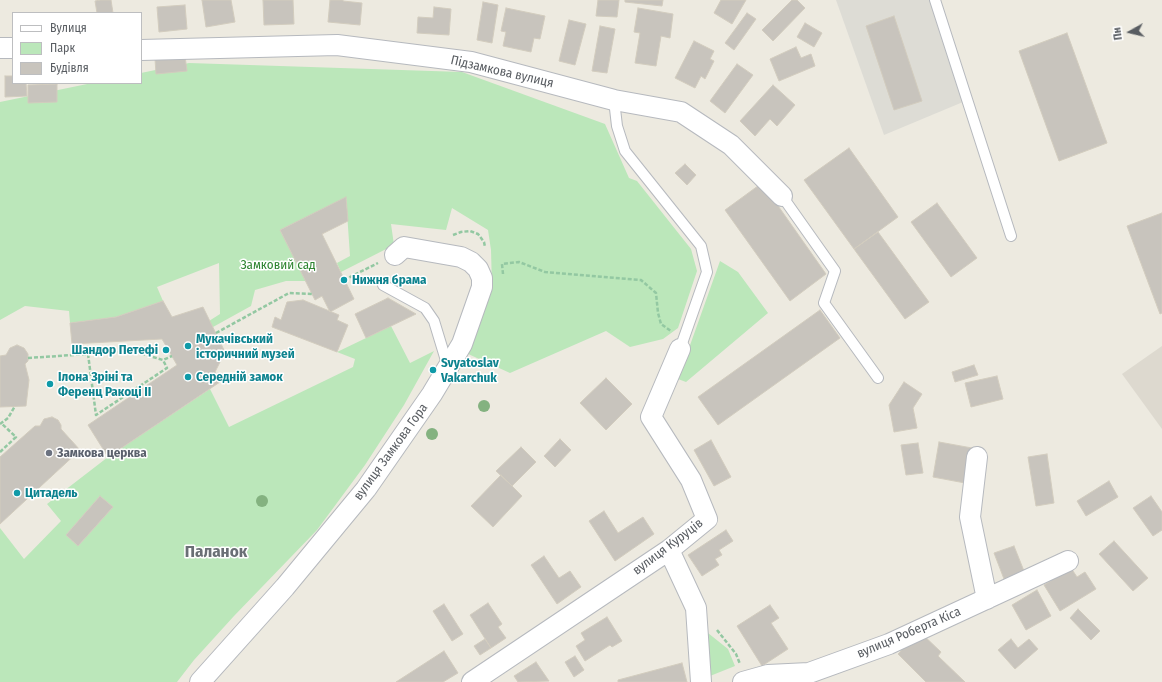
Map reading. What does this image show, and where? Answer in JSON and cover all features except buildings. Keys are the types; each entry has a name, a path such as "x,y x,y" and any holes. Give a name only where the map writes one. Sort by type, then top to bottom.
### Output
{"street":[{"name":"Підзамкова вулиця","path":"142,50 337,45 471,62 614,100 681,112 731,145 782,196"},
{"path":"0,48 12,48"},
{"name":"вулиця Замкова Гора","path":"200,682 285,586 366,489 432,394 462,344 482,287 482,278 478,269 471,262 461,258 404,246 396,254"},
{"name":"вулиця Куруців","path":"472,682 669,550 707,519 691,480 651,416 682,345"},
{"path":"977,457 970,517 987,599"},
{"path":"669,550 696,608 701,682"},
{"name":"вулиця Роберта Кіса","path":"744,682 768,675 809,672 888,644 1068,561"}],"lane":[{"path":"935,0 1011,236"},
{"path":"614,100 617,126 625,151 701,246 707,272 682,345"},
{"path":"782,196 835,271 824,303 878,378"},
{"path":"383,285 425,308 434,321 448,368"}],"path":[{"path":"344,280 396,254"},
{"path":"503,274 502,264 519,262 545,272 641,280 656,293 658,314 661,324 682,345"},
{"path":"216,334 289,293 312,294"},
{"path":"28,358 132,351 163,360 172,356"},
{"path":"88,354 96,415 167,368 163,360"},
{"path":"0,452 16,438 1,423 8,418 15,406"},
{"path":"696,608 720,633 736,654 744,682"}],"shaded area":[{"path":"836,0 931,0 963,102 884,135"},
{"path":"1162,346 1162,429 1122,374"}],"green space":[{"name":"Замковий сад","path":"189,63 462,72 605,124 629,178 637,181 691,249 697,271 678,328 663,339 630,347 606,331 510,373 466,353 492,287 491,250 488,230 452,208 446,230 391,224 394,245 341,272 337,263 350,256 346,198 280,230 306,281 286,281 255,290 251,306 213,327 209,321 220,314 219,263 157,287 163,301 116,317 70,323 69,311 25,306 0,320 0,102 87,84 142,84 142,73"},
{"path":"720,261 738,272 768,313 686,382 678,379"},
{"path":"391,326 410,363 434,351 404,405 365,465 317,530 234,616 194,660 177,682 0,682 0,528 24,559 61,521 47,504 108,457 210,389 229,427 353,367 355,359 337,352","holes":["100,496 113,507 78,546 66,535"]},
{"path":"703,629 728,649 735,666 705,678"}],"place":[{"name":"Нижня брама","path":"344,280"},
{"name":"Мукачівський історичний музей","path":"188,346"},
{"name":"Шандор Петефі","path":"166,350"},
{"name":"Svyatoslav Vakarchuk","path":"433,370"},
{"name":"Середній замок","path":"188,377"},
{"name":"Ілона Зріні та Ференц Ракоці II","path":"50,384"},
{"name":"Замкова церква","path":"49,453"},
{"name":"Цитадель","path":"17,493"}],"district":[{"name":"Паланок","path":"216,552"}]}
